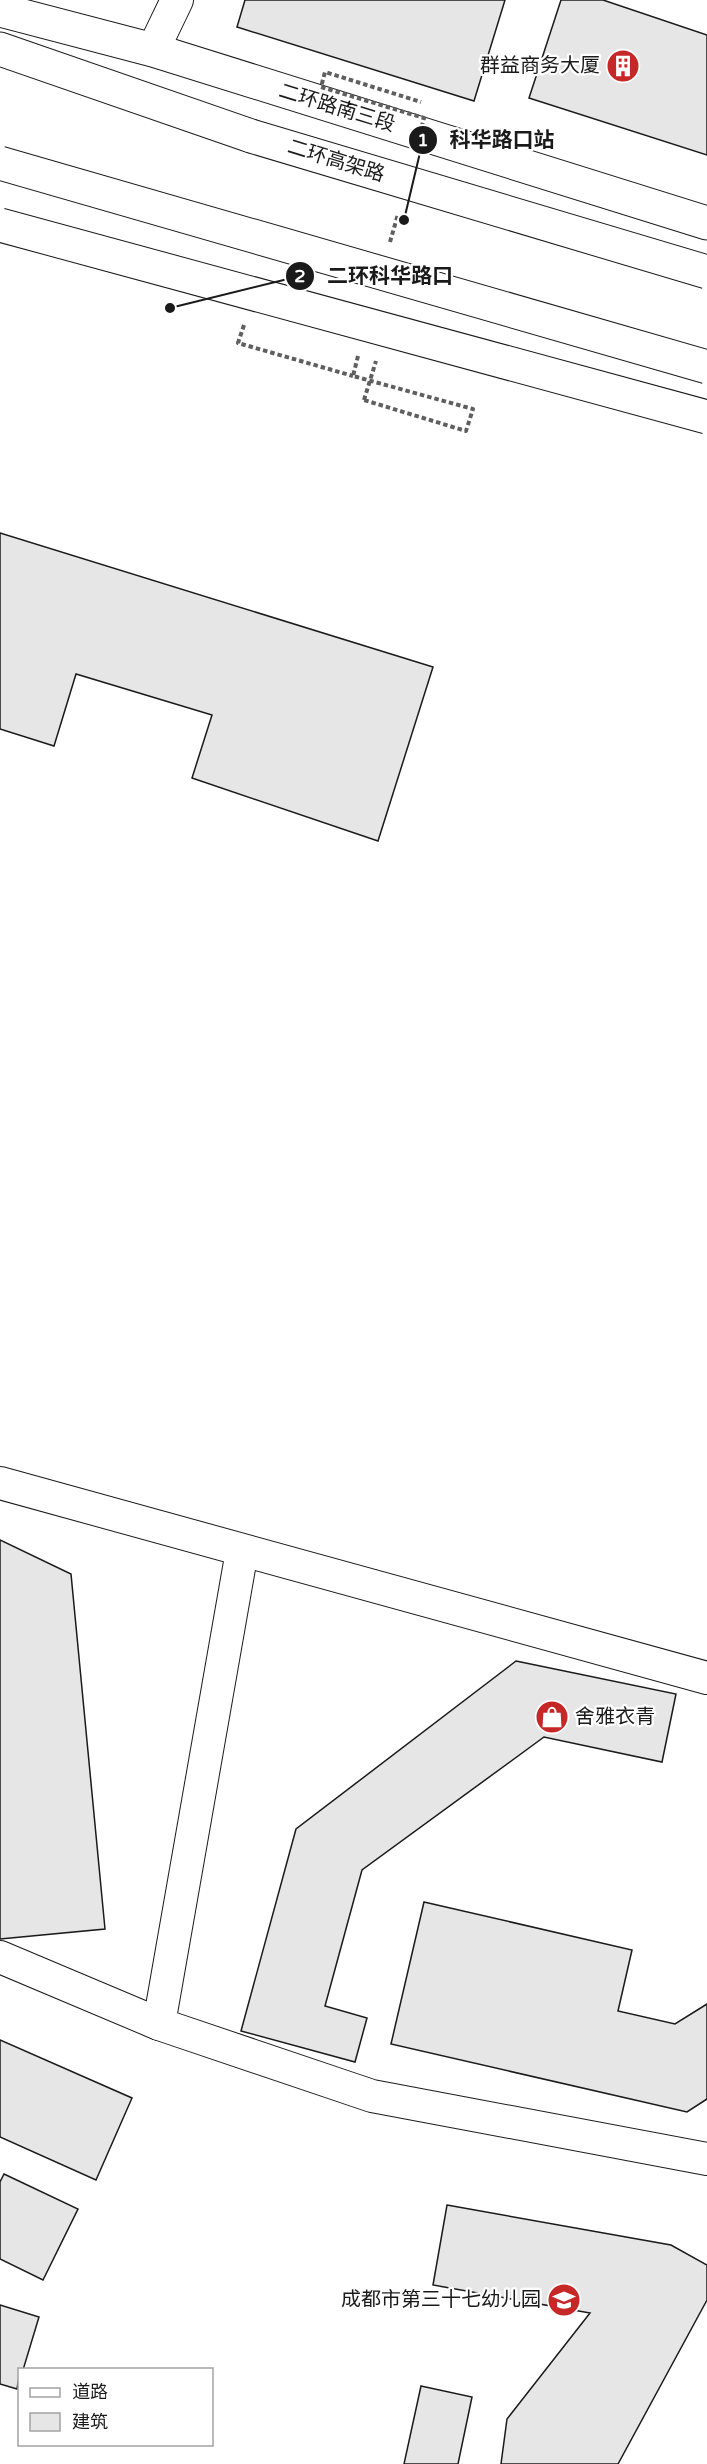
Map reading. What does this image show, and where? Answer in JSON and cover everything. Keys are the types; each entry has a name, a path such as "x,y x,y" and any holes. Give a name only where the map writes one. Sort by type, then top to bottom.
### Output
{"main road":[{"name":"二环路南三段","path":"0,10 153,50 707,223"},
{"path":"0,49 251,136"},
{"name":"二环高架路","path":"0,61 707,272"},
{"path":"0,163 707,367"},
{"path":"0,220 251,300 384,335 707,429"},
{"path":"0,225 707,417"}],"street":[{"path":"153,50 177,0"},
{"path":"0,1484 707,1678"},
{"path":"159,2024 242,1551"},
{"path":"0,1957 159,2024 372,2096 707,2159"}],"path":[{"path":"421,102 326,72 321,87 424,118"},
{"path":"238,343 352,376 473,409 466,431 364,400 384,335"}],"building":[{"path":"245,0 505,0 474,101 237,27"},
{"name":"群益商务大厦","path":"561,0 603,0 707,35 707,155 529,98"},
{"path":"0,533 433,667 378,841 192,778 212,715 76,674 54,746 0,729"},
{"path":"0,1540 71,1574 105,1929 0,1939"},
{"path":"516,1661 676,1694 662,1762 544,1737 362,1870 325,2006 367,2018 355,2062 241,2031 296,1829"},
{"path":"424,1902 632,1950 618,2011 675,2024 707,2004 707,2099 687,2112 391,2044"},
{"path":"0,2040 132,2098 96,2180 0,2137"},
{"path":"4,2174 78,2209 43,2280 0,2259 0,2182"},
{"name":"成都市第三十七幼儿园","path":"447,2205 671,2245 707,2265 707,2300 618,2464 501,2464 507,2419 590,2313 433,2285"},
{"path":"0,2305 39,2317 24,2368 18,2368 17,2389 0,2384"},
{"path":"421,2386 472,2397 458,2464 404,2464"}],"place":[{"name":"群益商务大厦","path":"623,66"},
{"name":"科华路口站","path":"404,220"},
{"name":"二环科华路口","path":"170,308"},
{"name":"舍雅衣青","path":"552,1717"},
{"name":"成都市第三十七幼儿园","path":"564,2300"}]}
